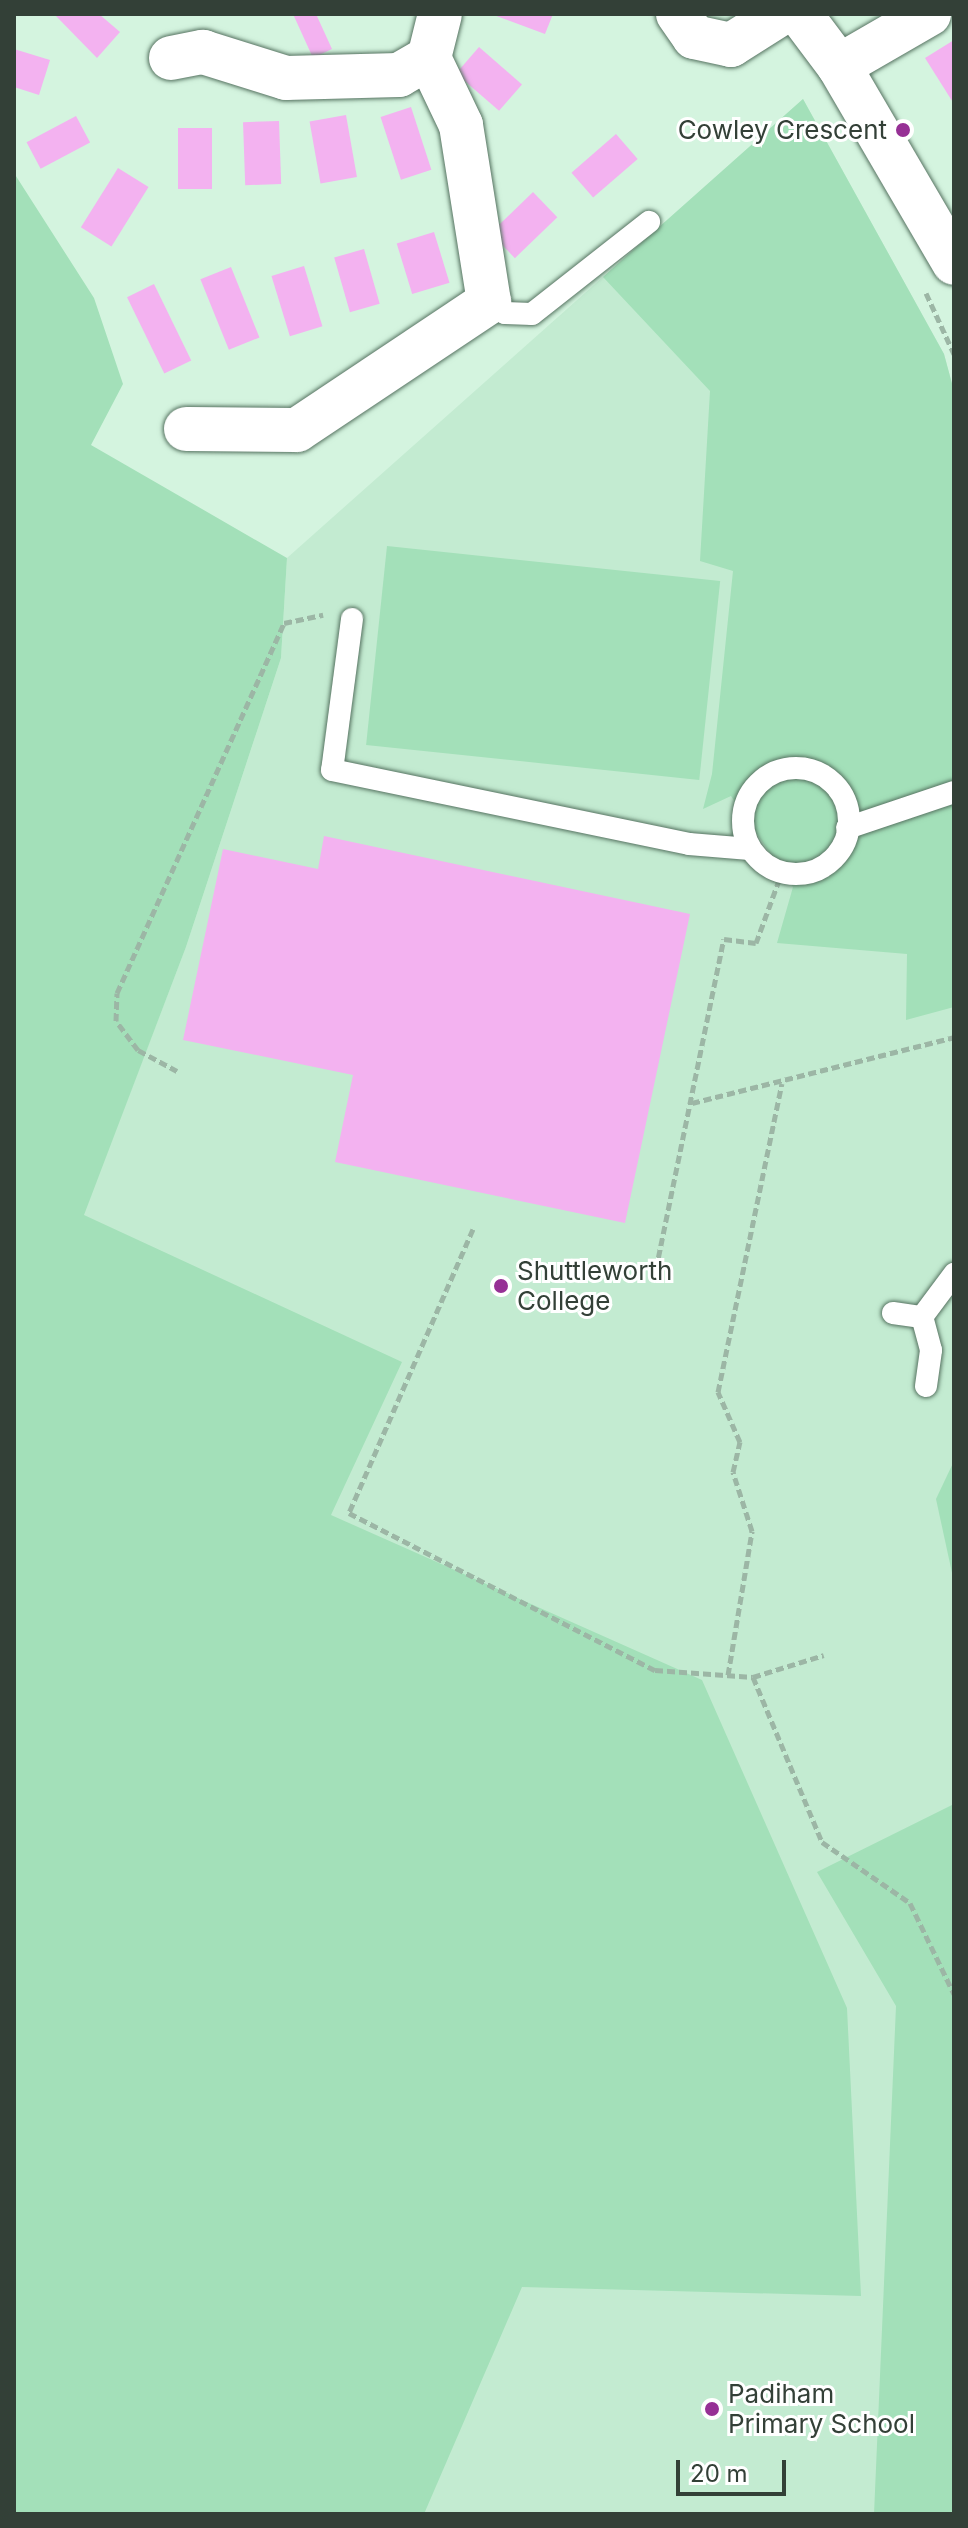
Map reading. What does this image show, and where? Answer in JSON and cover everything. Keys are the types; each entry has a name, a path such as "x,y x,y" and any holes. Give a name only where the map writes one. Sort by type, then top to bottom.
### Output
{"street":[{"path":"186,429 297,430 489,302 461,125 429,58 440,14"},
{"path":"678,14 694,37 731,45 780,14"},
{"path":"800,14 839,66 937,273"},
{"path":"839,66 929,14"},
{"path":"171,58 203,52 286,78 399,75 429,58"}],"lane":[{"path":"489,302 505,313 532,314 649,222"},
{"path":"352,619 332,770 689,844 750,849 782,872 798,874 829,863 847,828 845,801 835,786 806,769 789,768 772,773 748,798 743,815 750,849"},
{"path":"847,828 954,792"},
{"path":"922,1317 954,1274"},
{"path":"893,1313 922,1317"},
{"path":"922,1317 931,1350 926,1386"}],"path":[{"path":"937,273 954,354"},
{"path":"177,1071 138,1050 116,1021 117,993 284,623 326,614 352,619"},
{"path":"656,1269 724,939 756,943 782,872"},
{"path":"692,1103 782,1084 954,1037"},
{"path":"728,1675 752,1531 733,1472 740,1442 718,1392 782,1084"},
{"path":"473,1229 349,1513 655,1670 753,1677 824,1655"},
{"path":"753,1677 822,1842 910,1903 954,1994"}],"shaded area":[{"name":"Shuttleworth College","path":"803,99 944,354 954,391 954,2514 14,2514 14,1358 83,1215 186,947 281,658 287,558"},
{"path":"803,99 944,354 954,391 954,1007 906,1020 907,954 777,943 793,887 731,796 703,809 712,774 733,571 700,561 710,391 603,277"},
{"path":"14,173 94,298 123,384 91,445 287,558 281,658 186,947 84,1215 402,1362 331,1515 702,1680 847,2008 861,2296 522,2287 424,2514 14,2514"},
{"path":"387,546 720,581 699,780 366,745"},
{"path":"954,1461 954,1582 936,1499"},
{"path":"954,1804 954,2514 874,2514 896,2006 817,1872"}],"building":[{"path":"54,14 99,14 120,32 97,58"},
{"path":"293,14 316,14 332,49 313,58"},
{"path":"491,14 553,14 545,34"},
{"path":"954,40 954,104 925,58"},
{"path":"479,47 522,84 499,111 456,73"},
{"path":"14,49 50,60 39,95 14,87"},
{"path":"411,107 431,170 401,180 381,117"},
{"path":"346,115 357,177 321,183 310,121"},
{"path":"76,116 90,142 41,169 27,142"},
{"path":"279,121 281,184 245,185 243,122"},
{"path":"178,128 212,128 212,189 178,189"},
{"path":"616,134 638,159 593,198 571,173"},
{"path":"118,168 149,187 111,246 81,227"},
{"path":"533,192 557,217 515,258 491,233"},
{"path":"434,232 449,283 412,294 397,243"},
{"path":"364,249 380,304 350,312 334,258"},
{"path":"304,266 322,326 290,336 271,276"},
{"path":"231,267 259,337 229,350 200,279"},
{"path":"154,284 191,360 164,374 127,297"},
{"path":"324,836 690,914 625,1223 335,1162 353,1075 183,1040 223,849 318,869"}],"place":[{"name":"Cowley Crescent","path":"903,130"},
{"name":"Shuttleworth College","path":"501,1286"},
{"name":"Padiham Primary School","path":"712,2409"}]}
